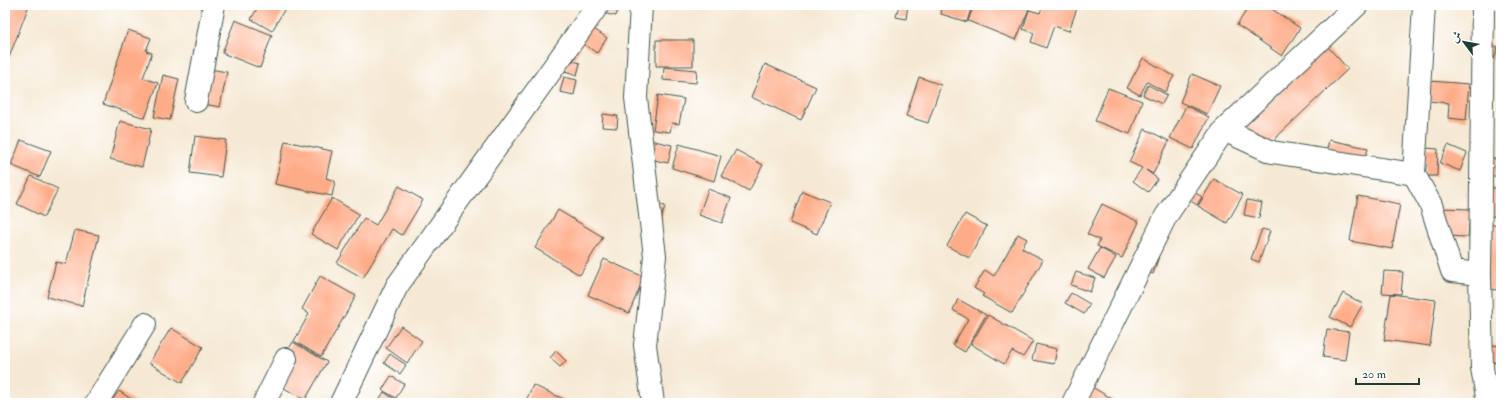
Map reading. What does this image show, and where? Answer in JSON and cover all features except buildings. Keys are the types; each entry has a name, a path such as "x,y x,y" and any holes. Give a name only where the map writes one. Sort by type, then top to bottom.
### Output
{"street":[{"path":"196,101 214,5"},
{"path":"341,403 397,286 598,5"},
{"path":"641,5 636,98 655,256 645,345 653,403"},
{"path":"1073,403 1166,216 1224,130 1357,5"},
{"path":"1424,5 1414,174 1431,205 1452,271 1480,274"},
{"path":"1483,5 1480,274 1482,368 1488,403"},
{"path":"1224,130 1272,152 1414,174"},
{"path":"96,403 145,324"},
{"path":"264,403 286,359"}]}
